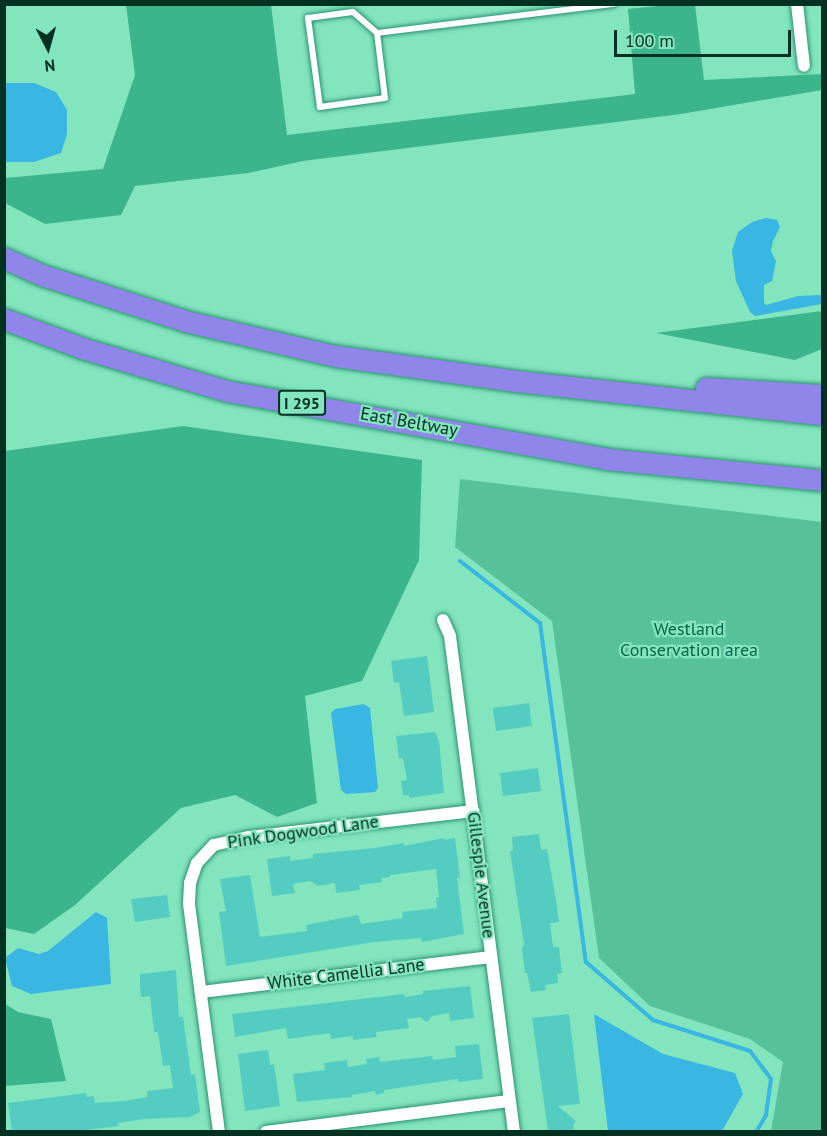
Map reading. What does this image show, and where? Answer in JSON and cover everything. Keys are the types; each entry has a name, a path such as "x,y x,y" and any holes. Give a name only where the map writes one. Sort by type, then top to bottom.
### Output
{"highway":[{"path":"4,258 42,275 140,308 231,333 377,363 542,384 822,414"},
{"name":"East Beltway","path":"4,319 85,349 227,390 607,459 822,480"},
{"path":"542,384 615,383 822,395"},
{"path":"607,459 822,488"}],"street":[{"path":"796,4 804,66"},
{"name":"Gillespie Avenue","path":"442,620 450,636 508,1101 514,1131"},
{"name":"Pink Dogwood Lane","path":"219,1131 189,903 190,883 197,863 214,845 249,837 472,811"},
{"name":"White Camellia Lane","path":"201,992 491,957"},
{"path":"266,1131 508,1101"}],"lane":[{"path":"377,33 385,98 320,107 308,18 353,12 377,33 613,4"}],"green space":[{"path":"126,5 271,5 287,135 635,94 628,9 667,5 695,5 704,80 822,74 822,90 681,114 303,161 248,173 135,186 121,215 45,224 5,203 5,178 103,169 135,75"},
{"path":"822,311 822,349 795,360 656,333"},
{"path":"183,426 422,460 419,560 362,681 305,696 317,803 277,817 235,795 181,808 75,905 34,934 5,928 5,451"},
{"name":"Westland Conservation area","path":"460,479 822,522 822,1131 771,1131 783,1062 750,1039 650,1006 599,958 552,621 455,547"},
{"path":"5,1004 18,1012 51,1019 66,1081 5,1086"}],"water":[{"path":"5,83 34,83 56,92 67,110 67,134 61,153 34,162 5,162"},
{"path":"766,218 777,220 780,227 773,241 771,251 776,261 772,281 764,285 764,303 766,305 798,296 822,295 822,304 755,316 750,312 736,281 732,251 738,232 752,222"},
{"path":"364,704 370,708 378,788 375,792 346,794 341,790 331,713 335,709"},
{"path":"96,912 107,918 111,984 31,994 12,986 5,958 18,948 39,954 48,951"},
{"path":"594,1014 663,1054 735,1073 743,1094 722,1131 608,1131"}],"building":[{"path":"427,656 434,712 404,716 399,682 394,683 391,661"},
{"path":"529,703 532,726 496,731 493,708"},
{"path":"435,732 439,741 444,793 409,798 409,795 403,795 401,781 407,780 403,758 399,759 396,736"},
{"path":"538,768 541,791 503,796 500,773"},
{"path":"539,834 541,850 547,849 556,900 559,922 550,923 553,947 559,947 562,973 557,974 558,983 545,985 546,990 531,992 527,973 525,973 522,949 524,944 510,851 513,851 512,837"},
{"path":"444,838 444,840 455,838 464,934 422,942 421,938 374,942 226,966 219,912 226,911 220,879 250,875 260,937 307,931 306,925 358,915 361,924 403,918 402,912 437,908 436,898 439,897 436,869 390,875 390,877 381,878 382,882 359,885 360,890 336,893 335,883 318,886 310,881 293,884 295,893 272,896 267,859 290,856 290,861 313,858 313,854 404,843 404,846"},
{"path":"167,895 170,917 135,922 131,899"},
{"path":"176,970 179,1017 183,1017 191,1075 195,1074 200,1112 190,1117 144,1119 118,1123 119,1126 77,1131 12,1131 8,1103 86,1093 87,1097 94,1096 95,1103 124,1101 147,1097 147,1091 173,1088 170,1065 163,1066 158,1032 154,1032 150,996 141,997 140,974"},
{"path":"470,986 474,1018 450,1021 449,1013 432,1016 427,1022 420,1017 407,1019 409,1028 376,1032 377,1037 353,1040 353,1036 331,1039 330,1033 288,1039 286,1028 235,1037 232,1014 404,994 405,997 423,994 423,991"},
{"path":"569,1014 580,1104 558,1106 576,1121 573,1125 574,1131 548,1131 532,1018"},
{"path":"479,1044 483,1079 458,1082 458,1079 384,1090 384,1093 376,1095 375,1091 352,1095 352,1097 297,1102 293,1074 325,1070 324,1063 347,1060 348,1067 367,1064 366,1059 379,1057 380,1062 432,1056 433,1060 456,1057 455,1046"},
{"path":"268,1050 270,1065 274,1064 280,1106 245,1111 238,1054"}],"waterway":[{"path":"460,561 540,623 586,962 653,1020 750,1051 771,1079 766,1115 756,1132"}]}
